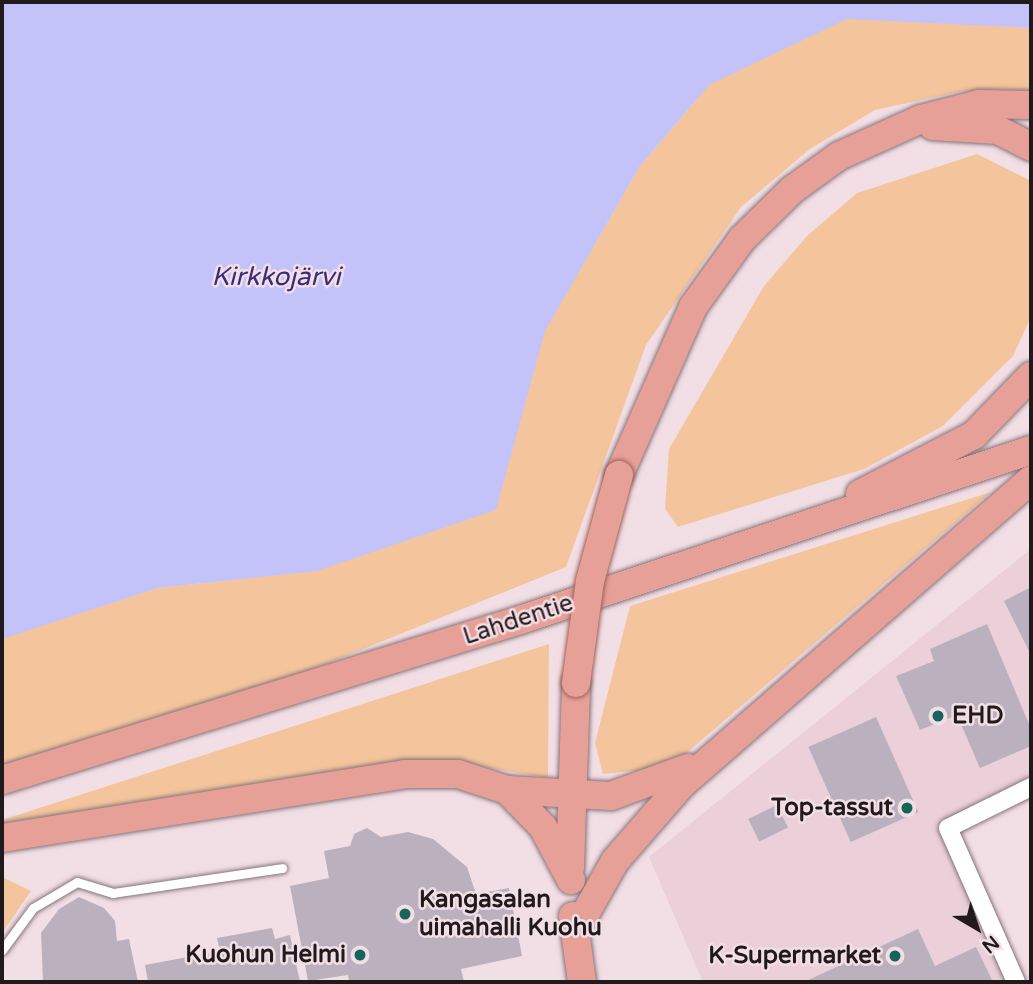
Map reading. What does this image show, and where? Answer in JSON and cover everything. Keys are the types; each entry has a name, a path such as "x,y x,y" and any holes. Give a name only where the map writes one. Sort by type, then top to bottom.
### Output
{"highway":[{"path":"582,982 570,880 569,797 576,683 590,581 619,475 693,307 742,239 817,170 889,133 970,106 1031,105"},
{"path":"889,133 978,127 1031,147"},
{"path":"706,560 921,467 974,435 1031,376"},
{"name":"Lahdentie","path":"2,780 706,560 1031,450"},
{"path":"575,932 615,860 653,813 1031,480"},
{"path":"2,838 404,774 458,774 507,790 569,797 639,790 718,753"},
{"path":"507,790 543,827 570,880"}],"street":[{"path":"1016,982 948,828 1031,787"}],"lane":[{"path":"2,950 33,908 77,882 113,893 282,868"}],"shaded area":[{"name":"Kirkkojärvi","path":"2,2 1031,2 930,22 1031,28 1031,96 963,91 875,110 810,149 741,207 646,345 566,567 274,685 2,771","holes":["698,98 640,166 584,263 653,139","227,572 277,575 158,588 65,618 76,604"]},
{"path":"977,154 1031,181 1031,317 1013,356 943,426 864,469 678,527 665,509 669,449 764,286 807,236 857,193"},
{"path":"991,492 670,767 603,774 595,743 630,606"},
{"path":"1031,549 1031,787 948,828 1009,982 703,982 649,857"},
{"path":"549,644 548,778 447,761 2,828 2,820"},
{"path":"2,877 31,891 2,933"}],"water":[{"name":"Kirkkojärvi","path":"2,2 1031,2 1031,28 847,19 709,85 640,166 545,331 496,510 317,571 158,588 2,639"}],"building":[{"path":"1031,587 1031,655 1004,601"},
{"path":"987,624 1031,729 1031,746 980,768 957,715 920,730 896,676 934,661 930,649"},
{"path":"876,717 918,812 851,842 808,747"},
{"path":"777,805 788,827 759,841 748,819"},
{"name":"Kangasalan uimahalli Kuohu","path":"367,828 381,837 408,832 433,839 467,867 476,894 509,888 522,956 461,969 464,982 349,982 348,975 308,981 290,886 329,878 324,851 350,846 354,834"},
{"path":"79,897 104,908 115,921 117,941 129,939 138,982 43,982 41,933 59,909"},
{"path":"272,928 275,939 290,935 300,982 148,982 145,965 220,951 217,938"},
{"name":"K-Supermarket","path":"918,929 935,966 976,947 993,982 804,982"}],"place":[{"name":"EHD","path":"938,716"},
{"name":"Top-tassut","path":"907,808"},
{"name":"Kangasalan uimahalli Kuohu","path":"405,914"},
{"name":"Kuohun Helmi","path":"360,955"},
{"name":"K-Supermarket","path":"895,956"}]}
